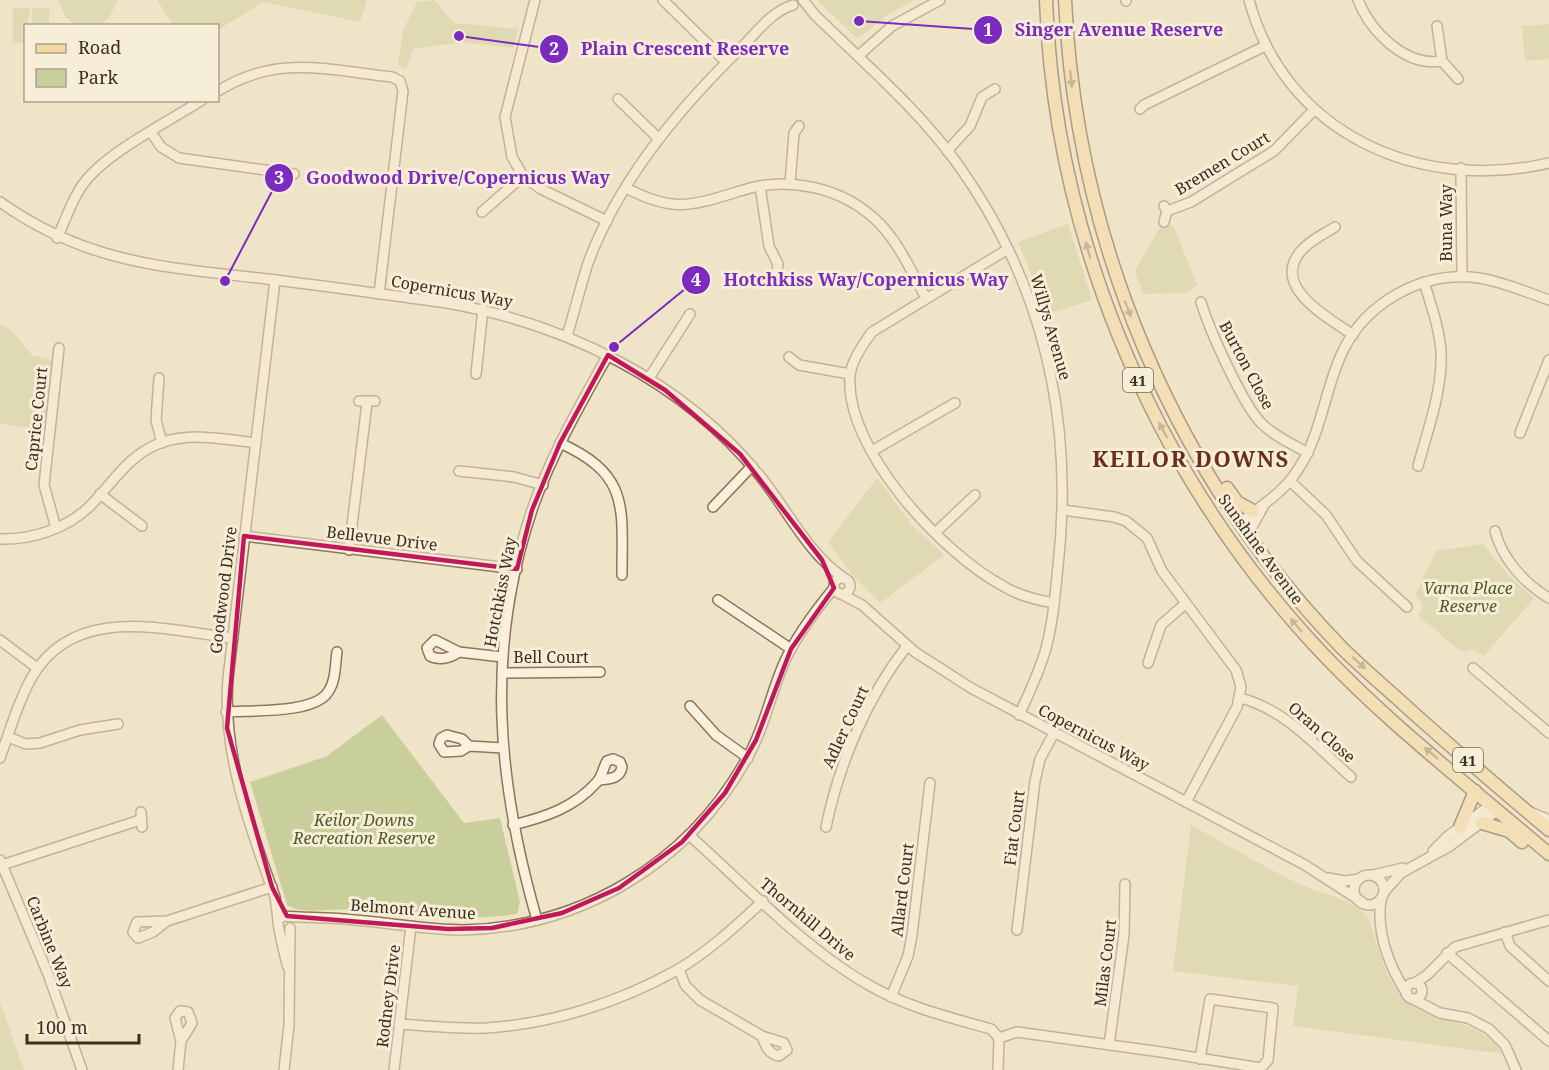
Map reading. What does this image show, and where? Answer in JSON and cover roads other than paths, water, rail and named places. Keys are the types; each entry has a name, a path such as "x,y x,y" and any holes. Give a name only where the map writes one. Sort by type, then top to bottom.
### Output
{"main road":[{"name":"Sunshine Avenue","path":"1046,0 1051,69 1065,156 1080,219 1110,312 1144,392 1175,452 1220,526 1275,598 1319,650 1402,729 1549,854"},
{"name":"Sunshine Avenue","path":"1065,0 1077,125 1102,233 1140,340 1194,448 1248,534 1281,577 1343,649 1549,830"},
{"path":"1194,448 1237,502 1258,509"},
{"path":"1240,523 1236,532 1238,539 1263,575 1275,598"},
{"path":"1281,577 1301,610 1321,632 1323,642 1319,650"},
{"path":"1460,827 1475,791"},
{"path":"1495,808 1508,796"},
{"path":"1482,823 1509,831 1549,863"}],"street":[{"path":"535,0 505,117 512,157 523,176 541,189 607,221"},
{"path":"663,0 726,63"},
{"path":"858,56 892,26 940,0"},
{"path":"1249,0 1265,45 1296,93 1314,110 1355,139 1389,155 1422,164 1513,170 1549,163"},
{"path":"1358,0 1376,29 1396,49 1421,62 1442,62"},
{"path":"567,336 588,265 607,221 659,139 726,63 775,15 793,2"},
{"name":"Willys Avenue","path":"793,2 815,15 858,56 913,111 947,151 981,198 1008,249 1033,309 1053,380 1063,450 1063,510 1054,603 1045,652 1019,715"},
{"path":"1437,26 1442,62 1458,80"},
{"path":"1141,105 1265,45"},
{"path":"219,90 255,71 275,67 298,66 392,77 400,81 403,91 379,294"},
{"path":"947,151 970,126 978,102 988,88"},
{"path":"618,99 659,139"},
{"path":"57,237 83,184 94,172 199,102"},
{"name":"Bremen Court","path":"1164,222 1165,208 1191,202 1274,151 1314,110"},
{"path":"785,128 796,130 790,183"},
{"path":"151,132 161,147 179,158 294,174"},
{"name":"Buna Way","path":"1461,168 1462,277"},
{"path":"482,212 523,176"},
{"path":"626,188 655,201 692,206 760,186 790,183 823,189 870,214 891,237 926,298"},
{"path":"760,186 769,246 782,264 776,279"},
{"name":"Copernicus Way","path":"0,202 28,223 96,253 132,262 483,309 567,336 608,355 649,378 700,417 752,466 822,560 834,587 842,595 862,604"},
{"path":"1335,227 1301,250 1295,259 1294,281 1304,299 1353,335"},
{"path":"1008,249 872,332 859,352 850,374 855,418 872,451 910,505 935,533 996,583 1019,595 1054,603"},
{"path":"1240,523 1290,481 1308,453 1340,357 1353,335 1387,300 1424,282 1462,277 1507,284 1549,300"},
{"name":"Goodwood Drive","path":"275,280 244,536 226,712 232,758 275,897 286,923 283,954 288,967 289,1025 284,1070"},
{"path":"1418,466 1438,388 1441,362 1438,331 1424,282"},
{"name":"Burton Close","path":"1201,302 1210,327 1259,421 1285,441 1308,453"},
{"path":"476,374 483,309"},
{"path":"649,378 690,314"},
{"name":"Caprice Court","path":"56,528 45,494 44,473 59,348"},
{"name":"Hotchkiss Way","path":"537,920 520,862 506,787 502,657 517,569 532,510 560,443 608,355"},
{"path":"789,357 799,364 850,374"},
{"path":"1520,433 1549,360"},
{"path":"792,373 799,364"},
{"path":"159,378 156,420 162,443"},
{"path":"349,550 367,402"},
{"path":"872,451 955,403"},
{"path":"0,539 17,539 56,528 81,513 123,466 162,443 193,437 256,443"},
{"path":"560,443 598,465 614,485 621,508 622,575"},
{"path":"713,507 752,466"},
{"path":"459,471 514,477 543,484"},
{"path":"1290,481 1326,515 1357,561 1407,607"},
{"path":"100,494 142,526"},
{"path":"935,533 975,495"},
{"path":"1248,534 1258,509"},
{"path":"1063,510 1114,517 1132,526 1152,546 1162,572 1236,670 1240,698 1186,802"},
{"path":"1495,531 1502,551 1511,564 1549,598"},
{"name":"Bellevue Drive","path":"244,536 517,569"},
{"name":"Copernicus Way","path":"822,560 847,581 862,604 907,646 951,676 1019,715 1326,877 1364,903"},
{"name":"Belmont Avenue","path":"286,923 316,919 350,919 411,926 474,929 537,920 580,907 619,888 654,866 689,835 718,802 748,758 791,649 836,581 847,581"},
{"path":"842,595 850,590 847,581"},
{"name":"Belmont Avenue","path":"817,610 842,595"},
{"path":"718,600 791,649"},
{"path":"1149,663 1161,625 1185,604"},
{"path":"0,758 27,686 37,668 61,644 81,633 104,627 131,626 233,638"},
{"path":"0,640 37,668"},
{"name":"Adler Court","path":"826,827 835,785 870,705 892,665 907,646"},
{"path":"226,712 301,707 320,701 328,694 334,681 337,652"},
{"path":"459,652 502,657"},
{"path":"1473,668 1549,733"},
{"name":"Bell Court","path":"501,673 600,672"},
{"name":"Oran Close","path":"1240,698 1265,705 1281,715 1351,777"},
{"path":"690,706 716,735 748,758"},
{"path":"8,737 26,744 40,743 80,730 118,723"},
{"name":"Fiat Court","path":"1017,930 1035,781 1040,759 1054,732"},
{"path":"469,746 503,748"},
{"path":"513,825 547,816 573,804 599,780"},
{"name":"Allard Court","path":"891,997 908,956 912,935 930,783"},
{"path":"1364,903 1376,903 1393,879 1408,867 1450,846 1482,823 1495,808"},
{"path":"1430,855 1460,827 1495,808"},
{"path":"1525,810 1549,820"},
{"path":"1,862 141,819"},
{"name":"Thornhill Drive","path":"689,835 842,969 891,997 927,1011 991,1029 999,1038"},
{"name":"Carbine Way","path":"1,862 48,974 82,1070"},
{"path":"1408,867 1359,879 1354,891 1381,931 1395,978 1410,996 1440,1013 1476,1021 1495,1033 1510,1051 1516,1070"},
{"path":"1372,875 1383,883 1381,931"},
{"name":"Copernicus Way","path":"1326,877 1345,881 1359,879"},
{"name":"Milas Court","path":"1109,1045 1124,935 1125,884"},
{"path":"167,921 272,887"},
{"path":"399,1024 487,1028 554,1017 593,1007 679,969 721,938 763,901"},
{"path":"1410,996 1419,997 1418,986 1455,947 1549,920"},
{"name":"Rodney Drive","path":"394,1070 411,926"},
{"path":"1504,932 1510,946 1549,981"},
{"path":"1447,953 1549,1041"},
{"path":"1390,959 1401,975 1418,986 1434,1004 1454,1015"},
{"path":"679,969 685,985 700,1000 762,1036"},
{"path":"1410,996 1408,986 1418,986"},
{"path":"998,1070 999,1038 1017,1032 1200,1059 1265,1067 1268,1060 1273,1008 1268,1005 1210,999 1200,1059"},
{"path":"178,1070 181,1041"}],"place":[{"name":"Singer Avenue Reserve","path":"859,21"},
{"name":"Plain Crescent Reserve","path":"459,36"},
{"name":"Goodwood Drive/Copernicus Way","path":"225,281"},
{"name":"Hotchkiss Way/Copernicus Way","path":"614,347"}],"district":[{"name":"KEILOR DOWNS","path":"1191,458"}],"park label":[{"name":"Varna Place Reserve","path":"1468,597"},
{"name":"Keilor Downs Recreation Reserve","path":"364,829"}]}
